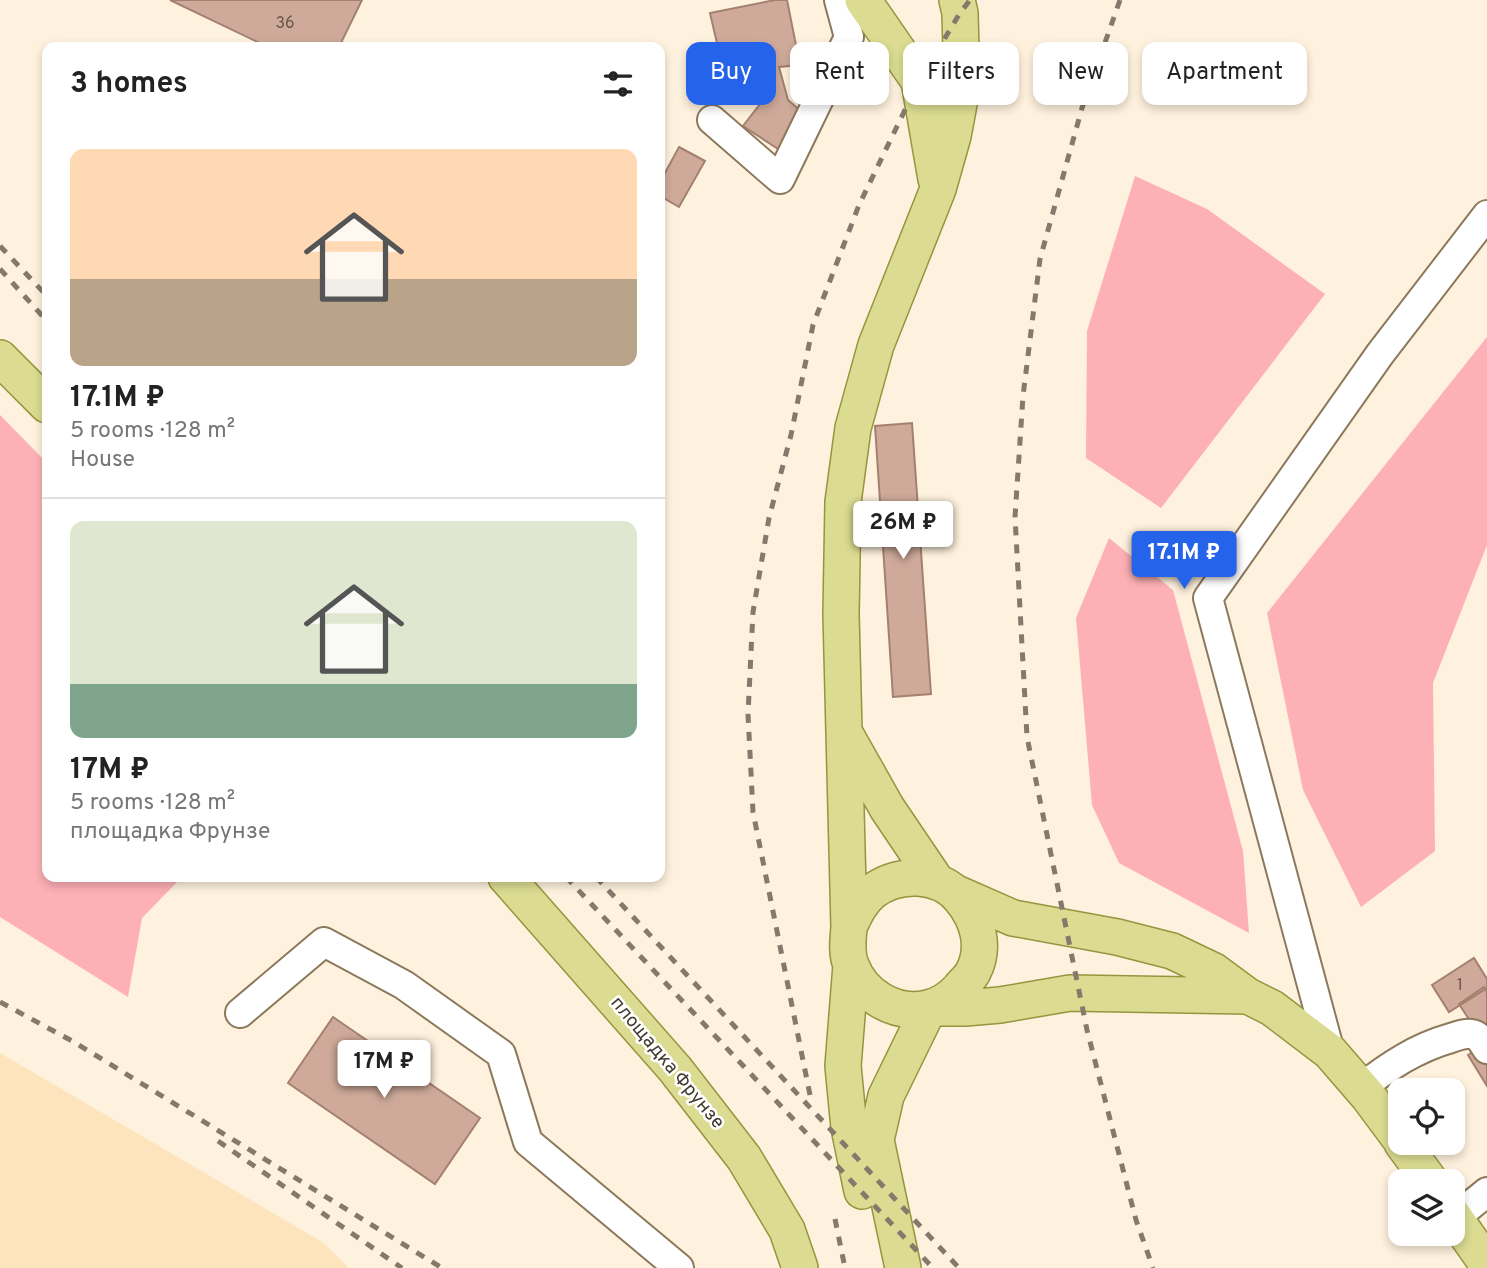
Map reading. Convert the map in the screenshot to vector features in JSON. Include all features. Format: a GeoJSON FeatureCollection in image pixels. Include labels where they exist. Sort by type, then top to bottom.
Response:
{"type":"FeatureCollection","features":[{"type":"Feature","properties":{"kind":"main road"},"geometry":{"type":"LineString","coordinates":[[863,0],[919,81],[938,189]]}},
{"type":"Feature","properties":{"kind":"main road"},"geometry":{"type":"LineString","coordinates":[[878,1268],[849,1128],[843,1066],[851,965],[848,951],[841,614],[843,502],[853,428],[876,345],[938,189],[953,136],[962,88],[960,13],[957,0]]}},
{"type":"Feature","properties":{"kind":"main road"},"geometry":{"type":"LineString","coordinates":[[0,358],[42,400]]}},
{"type":"Feature","properties":{"kind":"main road"},"geometry":{"type":"LineString","coordinates":[[845,733],[887,808],[947,888],[970,909],[978,930],[979,952],[972,974],[950,999],[929,1008],[886,1096],[876,1140],[903,1268]]}},
{"type":"Feature","properties":{"kind":"main road"},"geometry":{"type":"LineString","coordinates":[[849,928],[857,909],[872,892],[892,881],[915,877],[947,888],[1013,918],[1117,937],[1172,951],[1214,971],[1248,996],[1272,1008],[1330,1052],[1388,1123]]}},
{"type":"Feature","properties":{"kind":"main road","name":"площадка Фрунзе"},"geometry":{"type":"LineString","coordinates":[[510,882],[675,1069],[744,1158],[787,1230],[800,1268]]}},
{"type":"Feature","properties":{"kind":"main road"},"geometry":{"type":"LineString","coordinates":[[851,965],[862,985],[879,1000],[892,1007],[915,1010],[1000,1005],[1070,993],[1248,996]]}},
{"type":"Feature","properties":{"kind":"main road"},"geometry":{"type":"LineString","coordinates":[[1465,1232],[1487,1264]]}},
{"type":"Feature","properties":{"kind":"street"},"geometry":{"type":"LineString","coordinates":[[712,120],[780,179],[849,37],[839,0]]}},
{"type":"Feature","properties":{"kind":"street"},"geometry":{"type":"LineString","coordinates":[[1330,1052],[1208,597],[1380,354],[1487,215]]}},
{"type":"Feature","properties":{"kind":"street"},"geometry":{"type":"LineString","coordinates":[[240,1013],[324,942],[404,985],[501,1054],[527,1142],[679,1268]]}},
{"type":"Feature","properties":{"kind":"street"},"geometry":{"type":"LineString","coordinates":[[1361,1087],[1391,1065],[1420,1049],[1463,1034],[1474,1034],[1487,1049]]}},
{"type":"Feature","properties":{"kind":"street"},"geometry":{"type":"LineString","coordinates":[[1465,1208],[1487,1192]]}},
{"type":"Feature","properties":{"kind":"shaded area"},"geometry":{"type":"Polygon","coordinates":[[[1135,176],[1207,209],[1325,294],[1161,508],[1086,458],[1087,331],[1135,176]]]}},
{"type":"Feature","properties":{"kind":"shaded area"},"geometry":{"type":"Polygon","coordinates":[[[1487,337],[1487,545],[1433,683],[1435,851],[1361,907],[1303,790],[1267,613],[1487,337]]]}},
{"type":"Feature","properties":{"kind":"shaded area"},"geometry":{"type":"Polygon","coordinates":[[[0,415],[42,458],[42,882],[177,882],[142,918],[128,997],[0,917],[0,415]]]}},
{"type":"Feature","properties":{"kind":"shaded area"},"geometry":{"type":"Polygon","coordinates":[[[1109,538],[1173,590],[1243,851],[1249,933],[1119,863],[1092,805],[1076,618],[1109,538]]]}},
{"type":"Feature","properties":{"kind":"shaded area"},"geometry":{"type":"Polygon","coordinates":[[[0,1053],[324,1243],[349,1268],[0,1268],[0,1053]]]}},
{"type":"Feature","properties":{"kind":"building"},"geometry":{"type":"Polygon","coordinates":[[[170,0],[362,0],[341,42],[258,42],[170,0]]]}},
{"type":"Feature","properties":{"kind":"building"},"geometry":{"type":"Polygon","coordinates":[[[787,0],[795,42],[790,42],[790,66],[779,67],[790,105],[803,113],[778,149],[743,126],[759,105],[776,105],[776,42],[717,42],[710,13],[787,0]]]}},
{"type":"Feature","properties":{"kind":"building"},"geometry":{"type":"Polygon","coordinates":[[[679,147],[705,161],[679,207],[665,199],[665,173],[679,147]]]}},
{"type":"Feature","properties":{"kind":"building"},"geometry":{"type":"Polygon","coordinates":[[[912,423],[931,694],[893,697],[875,426],[912,423]]]}},
{"type":"Feature","properties":{"kind":"building"},"geometry":{"type":"Polygon","coordinates":[[[1474,958],[1487,979],[1487,988],[1449,1012],[1432,985],[1474,958]]]}},
{"type":"Feature","properties":{"kind":"building"},"geometry":{"type":"Polygon","coordinates":[[[1484,987],[1487,992],[1487,1086],[1468,1055],[1485,1044],[1459,1004],[1484,987]]]}},
{"type":"Feature","properties":{"kind":"building"},"geometry":{"type":"Polygon","coordinates":[[[333,1017],[480,1118],[435,1184],[288,1083],[333,1017]]]}},
{"type":"Feature","properties":{"kind":"railway"},"geometry":{"type":"LineString","coordinates":[[810,1095],[753,812],[748,714],[753,612],[769,518],[791,435],[813,325],[859,205],[919,81],[970,0]]}},
{"type":"Feature","properties":{"kind":"railway"},"geometry":{"type":"LineString","coordinates":[[1120,0],[1082,108],[1040,259],[1023,396],[1015,517],[1027,737],[1087,1030],[1136,1220],[1153,1268]]}},
{"type":"Feature","properties":{"kind":"railway"},"geometry":{"type":"LineString","coordinates":[[0,246],[42,291]]}},
{"type":"Feature","properties":{"kind":"railway"},"geometry":{"type":"LineString","coordinates":[[0,269],[42,315]]}},
{"type":"Feature","properties":{"kind":"railway"},"geometry":{"type":"LineString","coordinates":[[571,882],[933,1268]]}},
{"type":"Feature","properties":{"kind":"railway"},"geometry":{"type":"LineString","coordinates":[[601,882],[959,1268]]}},
{"type":"Feature","properties":{"kind":"railway"},"geometry":{"type":"LineString","coordinates":[[0,1002],[74,1042],[442,1268]]}},
{"type":"Feature","properties":{"kind":"railway"},"geometry":{"type":"LineString","coordinates":[[218,1141],[402,1268]]}},
{"type":"Feature","properties":{"kind":"railway"},"geometry":{"type":"LineString","coordinates":[[835,1219],[845,1268]]}}]}
